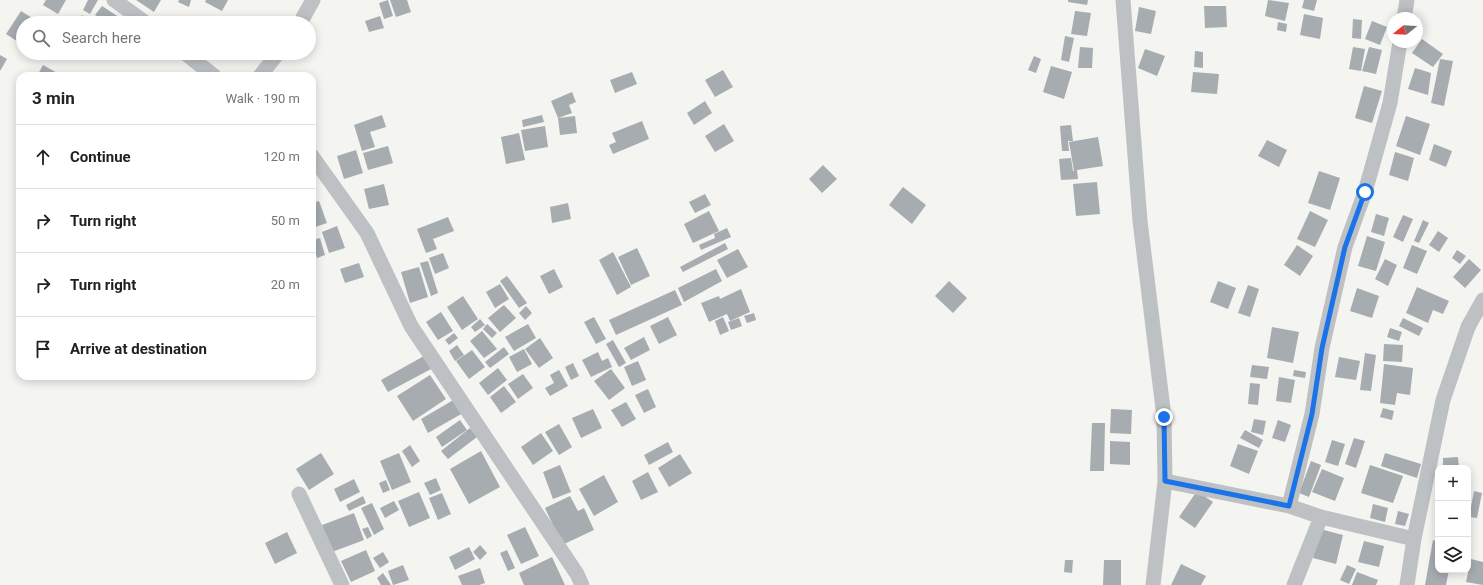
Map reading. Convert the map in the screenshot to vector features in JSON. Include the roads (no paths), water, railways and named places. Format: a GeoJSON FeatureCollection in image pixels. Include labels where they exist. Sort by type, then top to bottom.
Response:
{"type":"FeatureCollection","features":[{"type":"Feature","properties":{"kind":"street"},"geometry":{"type":"LineString","coordinates":[[114,0],[136,16]]}},
{"type":"Feature","properties":{"kind":"street"},"geometry":{"type":"LineString","coordinates":[[304,16],[313,0]]}},
{"type":"Feature","properties":{"kind":"street"},"geometry":{"type":"LineString","coordinates":[[1123,0],[1140,221],[1164,417],[1165,481],[1153,585]]}},
{"type":"Feature","properties":{"kind":"street"},"geometry":{"type":"LineString","coordinates":[[1405,12],[1407,0]]}},
{"type":"Feature","properties":{"kind":"street"},"geometry":{"type":"LineString","coordinates":[[1289,506],[1312,414],[1322,348],[1345,247],[1365,192],[1390,103],[1399,48]]}},
{"type":"Feature","properties":{"kind":"street"},"geometry":{"type":"LineString","coordinates":[[194,60],[209,72]]}},
{"type":"Feature","properties":{"kind":"street"},"geometry":{"type":"LineString","coordinates":[[263,72],[273,60]]}},
{"type":"Feature","properties":{"kind":"street"},"geometry":{"type":"LineString","coordinates":[[316,162],[367,233],[411,326],[572,567],[582,585]]}},
{"type":"Feature","properties":{"kind":"street"},"geometry":{"type":"LineString","coordinates":[[1407,585],[1414,538],[1443,400],[1468,327],[1483,300]]}},
{"type":"Feature","properties":{"kind":"street"},"geometry":{"type":"LineString","coordinates":[[1165,481],[1289,506],[1321,516],[1414,538]]}},
{"type":"Feature","properties":{"kind":"street"},"geometry":{"type":"LineString","coordinates":[[299,494],[342,585]]}},
{"type":"Feature","properties":{"kind":"street"},"geometry":{"type":"LineString","coordinates":[[1294,585],[1321,516]]}}]}
